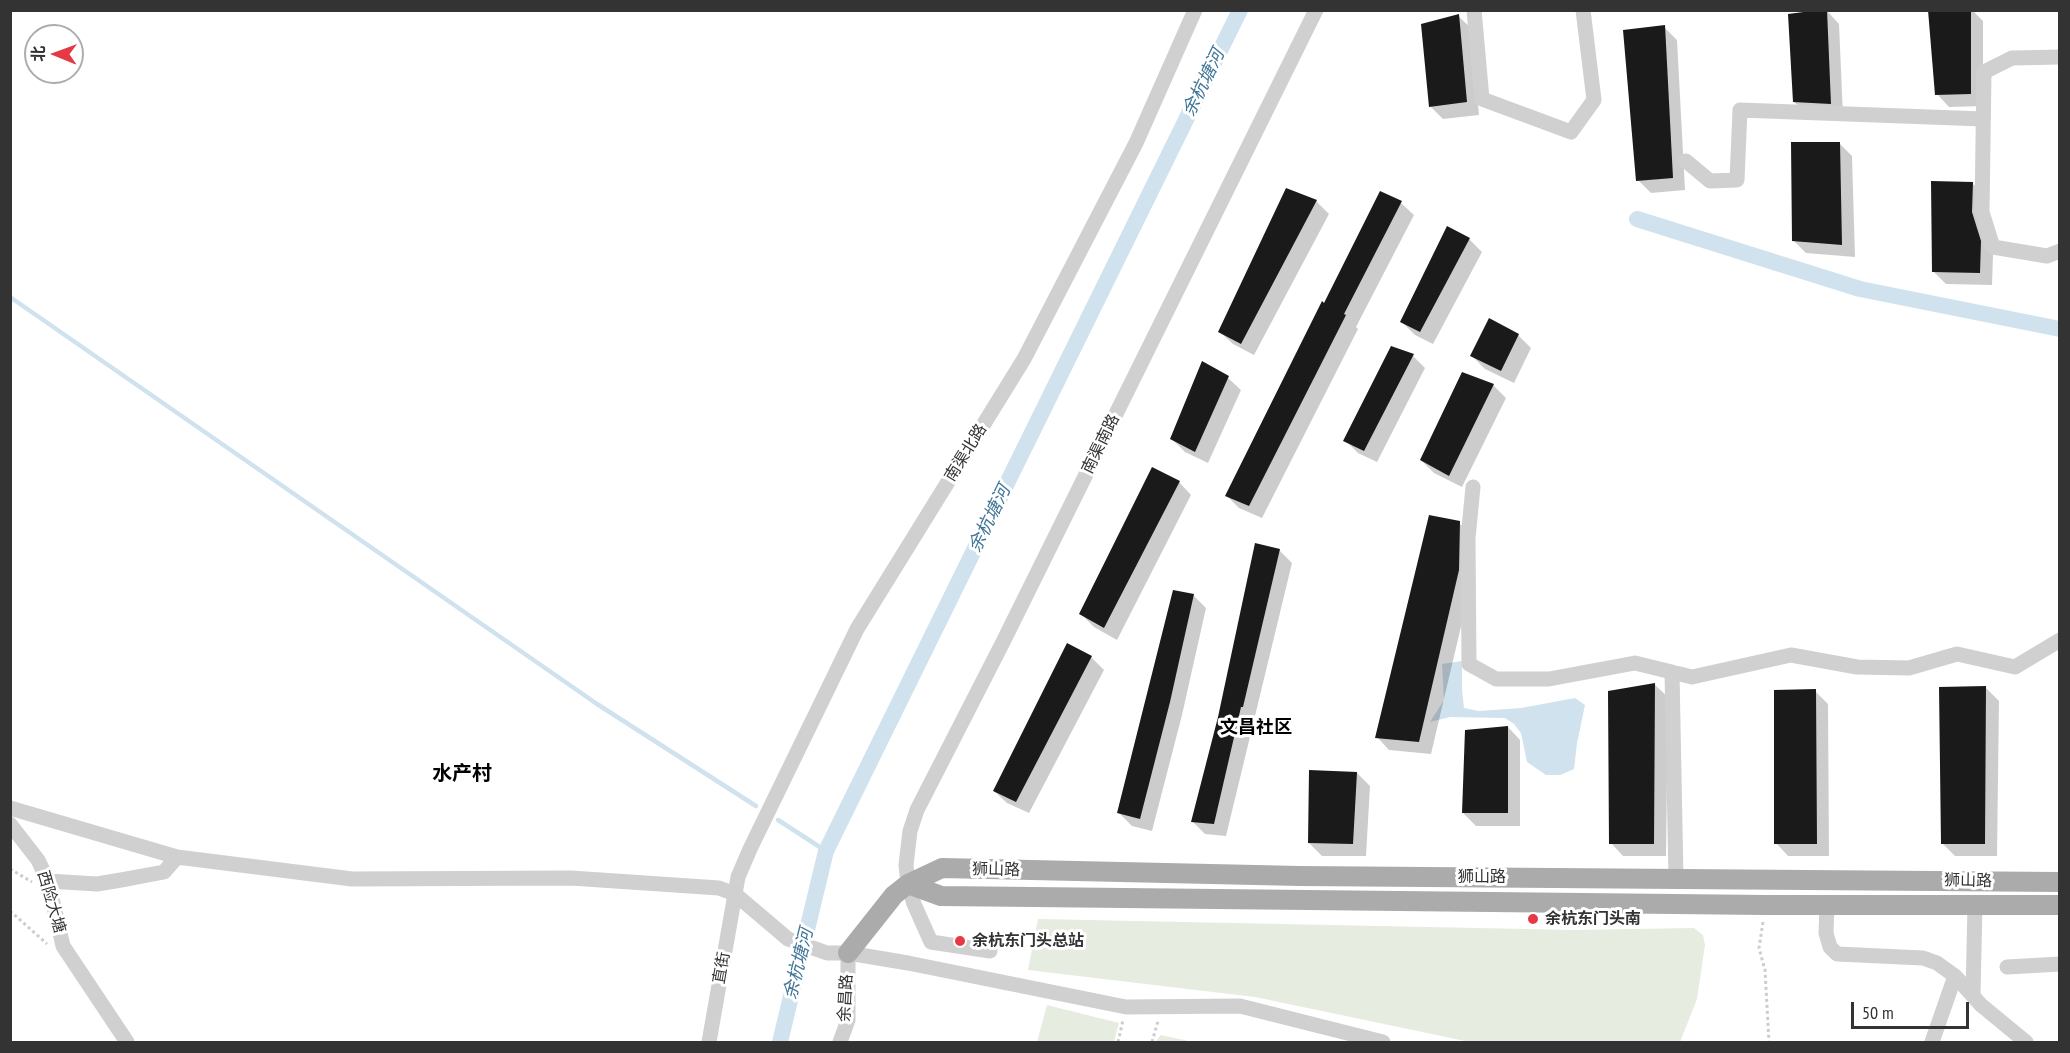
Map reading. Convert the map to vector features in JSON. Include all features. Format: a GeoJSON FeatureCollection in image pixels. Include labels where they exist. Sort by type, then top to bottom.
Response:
{"type":"FeatureCollection","features":[{"type":"Feature","properties":{"kind":"main road","name":"狮山路"},"geometry":{"type":"LineString","coordinates":[[848,953],[894,895],[908,884],[942,868],[1300,876],[2060,882]]}},
{"type":"Feature","properties":{"kind":"main road","name":"狮山路"},"geometry":{"type":"LineString","coordinates":[[908,884],[940,896],[1765,905],[2060,905]]}},
{"type":"Feature","properties":{"kind":"street","name":"南渠北路"},"geometry":{"type":"LineString","coordinates":[[735,894],[738,877],[750,849],[857,629],[1023,359],[1136,144],[1195,10]]}},
{"type":"Feature","properties":{"kind":"street","name":"南渠南路"},"geometry":{"type":"LineString","coordinates":[[990,951],[931,942],[908,884],[906,865],[910,831],[917,810],[1008,632],[1316,10]]}},
{"type":"Feature","properties":{"kind":"street"},"geometry":{"type":"LineString","coordinates":[[1474,10],[1482,99],[1571,132],[1594,100],[1583,10]]}},
{"type":"Feature","properties":{"kind":"street"},"geometry":{"type":"LineString","coordinates":[[2060,57],[2012,58],[1984,72],[1982,212],[1993,247],[2047,256],[2060,251]]}},
{"type":"Feature","properties":{"kind":"street"},"geometry":{"type":"LineString","coordinates":[[1686,161],[1710,181],[1737,180],[1740,110],[1983,119]]}},
{"type":"Feature","properties":{"kind":"street"},"geometry":{"type":"LineString","coordinates":[[1473,487],[1468,538],[1468,664],[1496,679],[1550,679],[1635,663],[1692,677],[1791,656],[1857,667],[1909,668],[1957,654],[2015,667],[2060,640]]}},
{"type":"Feature","properties":{"kind":"street"},"geometry":{"type":"LineString","coordinates":[[1672,672],[1676,879]]}},
{"type":"Feature","properties":{"kind":"street"},"geometry":{"type":"LineString","coordinates":[[10,808],[177,857],[351,879],[571,878],[719,888],[735,894],[788,939],[827,953],[848,953],[1126,1007],[1240,1005],[1383,1042]]}},
{"type":"Feature","properties":{"kind":"street","name":"西险大塘"},"geometry":{"type":"LineString","coordinates":[[10,824],[38,860],[48,881],[63,946],[127,1042]]}},
{"type":"Feature","properties":{"kind":"street"},"geometry":{"type":"LineString","coordinates":[[48,881],[97,884],[132,878],[164,872],[177,857]]}},
{"type":"Feature","properties":{"kind":"street","name":"直街"},"geometry":{"type":"LineString","coordinates":[[709,1042],[735,894]]}},
{"type":"Feature","properties":{"kind":"street"},"geometry":{"type":"LineString","coordinates":[[1827,905],[1826,933],[1830,947],[1837,954],[1923,958],[1937,963],[1955,976],[2026,1042]]}},
{"type":"Feature","properties":{"kind":"street"},"geometry":{"type":"LineString","coordinates":[[1973,995],[1975,905]]}},
{"type":"Feature","properties":{"kind":"street","name":"余昌路"},"geometry":{"type":"LineString","coordinates":[[840,1042],[848,1020],[848,953]]}},
{"type":"Feature","properties":{"kind":"street"},"geometry":{"type":"LineString","coordinates":[[2007,967],[2060,964]]}},
{"type":"Feature","properties":{"kind":"street"},"geometry":{"type":"LineString","coordinates":[[1932,1042],[1955,976]]}},
{"type":"Feature","properties":{"kind":"path"},"geometry":{"type":"LineString","coordinates":[[1765,905],[1759,948],[1765,969],[1769,1042]]}},
{"type":"Feature","properties":{"kind":"path"},"geometry":{"type":"LineString","coordinates":[[1118,1042],[1126,1007]]}},
{"type":"Feature","properties":{"kind":"path"},"geometry":{"type":"LineString","coordinates":[[1152,1042],[1162,1007]]}},
{"type":"Feature","properties":{"kind":"shaded area"},"geometry":{"type":"Polygon","coordinates":[[[1038,919],[1574,930],[1694,928],[1703,935],[1705,945],[1697,999],[1680,1042],[1470,1042],[1255,997],[1028,970],[1038,919]]]}},
{"type":"Feature","properties":{"kind":"shaded area"},"geometry":{"type":"Polygon","coordinates":[[[1047,1005],[1119,1023],[1114,1042],[1037,1042],[1047,1005]]]}},
{"type":"Feature","properties":{"kind":"shaded area"},"geometry":{"type":"Polygon","coordinates":[[[1161,1035],[1193,1042],[1155,1042],[1161,1035]]]}},
{"type":"Feature","properties":{"kind":"water"},"geometry":{"type":"Polygon","coordinates":[[[1462,661],[1464,708],[1479,711],[1521,708],[1575,698],[1585,705],[1574,769],[1560,775],[1546,775],[1527,762],[1521,733],[1505,718],[1450,717],[1430,722],[1444,700],[1442,664],[1462,661]]]}},
{"type":"Feature","properties":{"kind":"building"},"geometry":{"type":"Polygon","coordinates":[[[1827,10],[1831,104],[1793,102],[1788,14],[1827,10]]]}},
{"type":"Feature","properties":{"kind":"building"},"geometry":{"type":"Polygon","coordinates":[[[1928,10],[1971,10],[1971,94],[1935,95],[1928,10]]]}},
{"type":"Feature","properties":{"kind":"building"},"geometry":{"type":"Polygon","coordinates":[[[1459,14],[1467,102],[1429,107],[1421,24],[1459,14]]]}},
{"type":"Feature","properties":{"kind":"building"},"geometry":{"type":"Polygon","coordinates":[[[1665,25],[1673,178],[1636,181],[1623,30],[1665,25]]]}},
{"type":"Feature","properties":{"kind":"building"},"geometry":{"type":"Polygon","coordinates":[[[1791,142],[1840,142],[1842,245],[1792,241],[1791,142]]]}},
{"type":"Feature","properties":{"kind":"building"},"geometry":{"type":"Polygon","coordinates":[[[1931,181],[1973,182],[1972,212],[1981,241],[1980,273],[1932,272],[1931,181]]]}},
{"type":"Feature","properties":{"kind":"building"},"geometry":{"type":"Polygon","coordinates":[[[1286,188],[1317,200],[1241,344],[1218,332],[1286,188]]]}},
{"type":"Feature","properties":{"kind":"building"},"geometry":{"type":"Polygon","coordinates":[[[1380,191],[1402,201],[1249,506],[1225,496],[1322,301],[1324,303],[1380,191]]]}},
{"type":"Feature","properties":{"kind":"building"},"geometry":{"type":"Polygon","coordinates":[[[1447,226],[1470,238],[1420,332],[1400,322],[1447,226]]]}},
{"type":"Feature","properties":{"kind":"building"},"geometry":{"type":"Polygon","coordinates":[[[1489,318],[1519,334],[1501,371],[1470,356],[1489,318]]]}},
{"type":"Feature","properties":{"kind":"building"},"geometry":{"type":"Polygon","coordinates":[[[1391,346],[1414,354],[1364,451],[1343,441],[1391,346]]]}},
{"type":"Feature","properties":{"kind":"building"},"geometry":{"type":"Polygon","coordinates":[[[1202,361],[1229,376],[1195,452],[1170,439],[1202,361]]]}},
{"type":"Feature","properties":{"kind":"building"},"geometry":{"type":"Polygon","coordinates":[[[1462,372],[1494,384],[1449,476],[1420,460],[1462,372]]]}},
{"type":"Feature","properties":{"kind":"building"},"geometry":{"type":"Polygon","coordinates":[[[1152,467],[1180,481],[1104,628],[1079,614],[1152,467]]]}},
{"type":"Feature","properties":{"kind":"building"},"geometry":{"type":"Polygon","coordinates":[[[1429,515],[1460,521],[1459,570],[1419,742],[1375,738],[1429,515]]]}},
{"type":"Feature","properties":{"kind":"building"},"geometry":{"type":"Polygon","coordinates":[[[1255,543],[1280,549],[1214,824],[1191,822],[1218,717],[1255,543]]]}},
{"type":"Feature","properties":{"kind":"building"},"geometry":{"type":"Polygon","coordinates":[[[1173,590],[1194,594],[1170,702],[1140,819],[1117,813],[1173,590]]]}},
{"type":"Feature","properties":{"kind":"building"},"geometry":{"type":"Polygon","coordinates":[[[1067,643],[1092,656],[1016,802],[993,791],[1067,643]]]}},
{"type":"Feature","properties":{"kind":"building"},"geometry":{"type":"Polygon","coordinates":[[[1655,683],[1654,844],[1609,844],[1608,691],[1655,683]]]}},
{"type":"Feature","properties":{"kind":"building"},"geometry":{"type":"Polygon","coordinates":[[[1986,686],[1985,844],[1941,844],[1939,687],[1986,686]]]}},
{"type":"Feature","properties":{"kind":"building"},"geometry":{"type":"Polygon","coordinates":[[[1816,689],[1817,844],[1774,844],[1774,690],[1816,689]]]}},
{"type":"Feature","properties":{"kind":"building"},"geometry":{"type":"Polygon","coordinates":[[[1508,726],[1508,813],[1462,813],[1465,730],[1508,726]]]}},
{"type":"Feature","properties":{"kind":"building"},"geometry":{"type":"Polygon","coordinates":[[[1309,770],[1357,772],[1353,844],[1308,843],[1309,770]]]}},
{"type":"Feature","properties":{"kind":"waterway","name":"余杭塘河"},"geometry":{"type":"LineString","coordinates":[[780,1042],[826,851],[1240,10]]}},
{"type":"Feature","properties":{"kind":"waterway"},"geometry":{"type":"LineString","coordinates":[[1637,219],[1860,289],[2060,329]]}},
{"type":"Feature","properties":{"kind":"waterway"},"geometry":{"type":"LineString","coordinates":[[10,297],[597,704],[756,806]]}},
{"type":"Feature","properties":{"kind":"waterway"},"geometry":{"type":"LineString","coordinates":[[778,820],[826,851]]}},
{"type":"Feature","properties":{"kind":"place","name":"余杭东门头南"},"geometry":{"type":"Point","coordinates":[1533,919]}},
{"type":"Feature","properties":{"kind":"place","name":"余杭东门头总站"},"geometry":{"type":"Point","coordinates":[960,941]}},
{"type":"Feature","properties":{"kind":"district","name":"文昌社区"},"geometry":{"type":"Point","coordinates":[1256,728]}},
{"type":"Feature","properties":{"kind":"district","name":"水产村"},"geometry":{"type":"Point","coordinates":[462,774]}}]}
